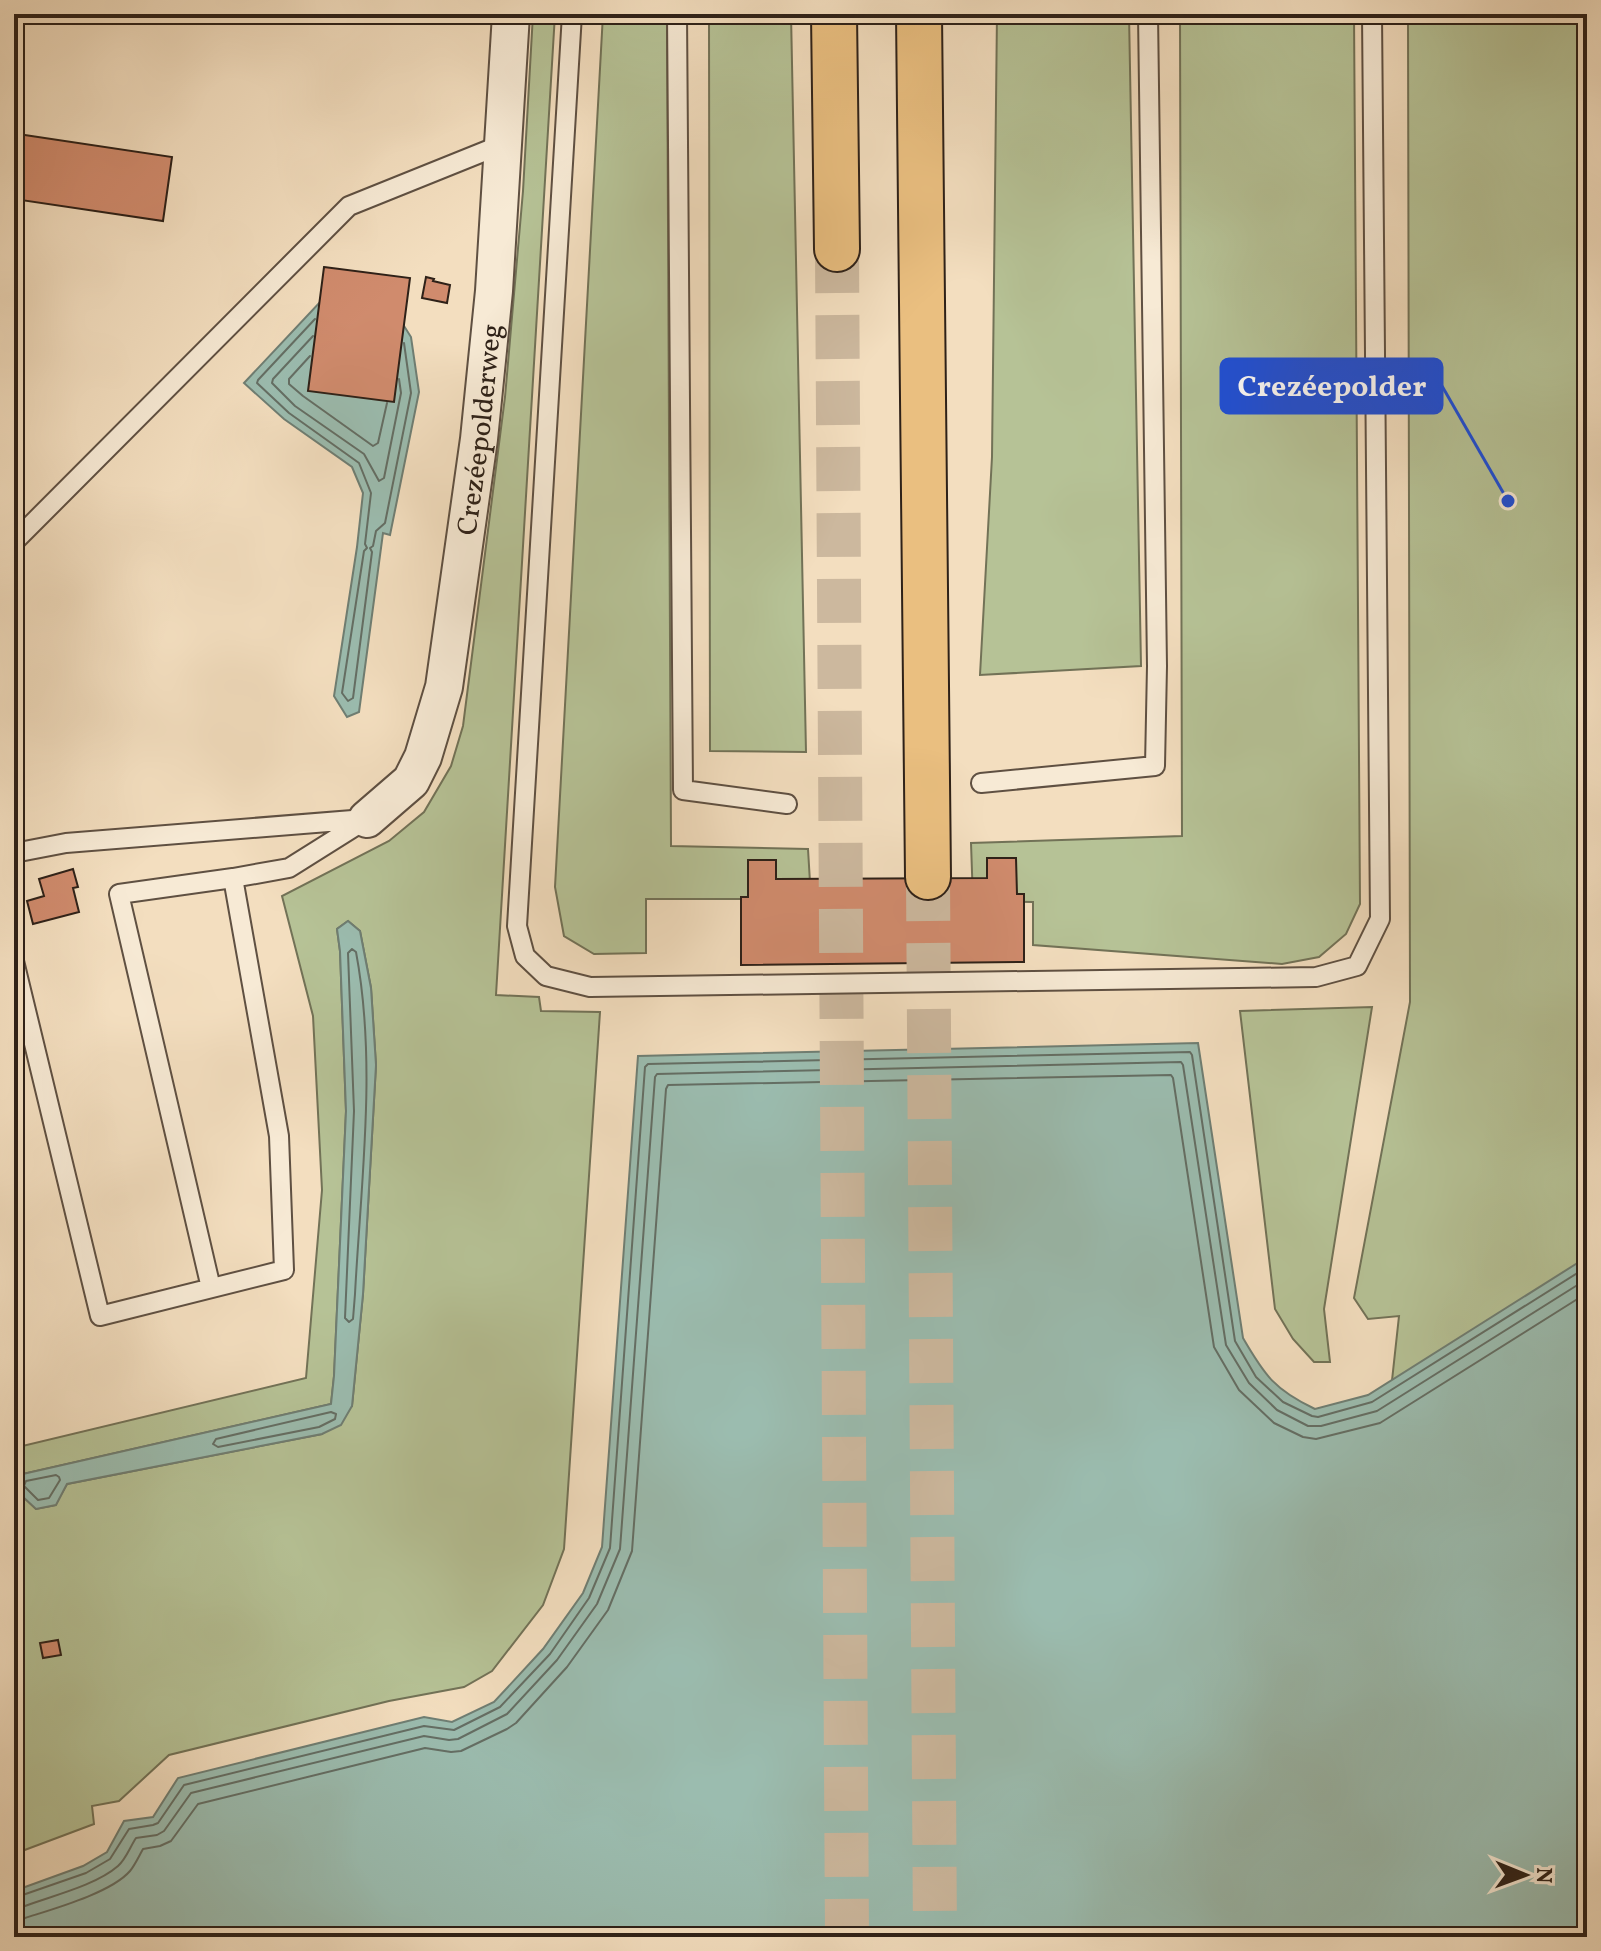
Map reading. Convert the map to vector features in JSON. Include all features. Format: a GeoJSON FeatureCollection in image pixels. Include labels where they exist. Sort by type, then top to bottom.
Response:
{"type":"FeatureCollection","features":[{"type":"Feature","properties":{"kind":"highway"},"geometry":{"type":"LineString","coordinates":[[834,14],[837,249]]}},
{"type":"Feature","properties":{"kind":"highway"},"geometry":{"type":"LineString","coordinates":[[919,14],[928,877]]}},
{"type":"Feature","properties":{"kind":"street","name":"Crezéepolderweg"},"geometry":{"type":"LineString","coordinates":[[367,819],[411,781],[423,757],[444,687],[479,439],[494,291],[511,14]]}},
{"type":"Feature","properties":{"kind":"lane"},"geometry":{"type":"LineString","coordinates":[[572,14],[517,926],[525,956],[546,976],[590,987],[1316,977],[1357,966],[1380,919],[1372,14]]}},
{"type":"Feature","properties":{"kind":"lane"},"geometry":{"type":"LineString","coordinates":[[677,14],[683,790],[787,804]]}},
{"type":"Feature","properties":{"kind":"lane"},"geometry":{"type":"LineString","coordinates":[[981,783],[1155,766],[1157,666],[1148,14]]}},
{"type":"Feature","properties":{"kind":"lane"},"geometry":{"type":"LineString","coordinates":[[14,542],[349,206],[503,144]]}},
{"type":"Feature","properties":{"kind":"lane"},"geometry":{"type":"LineString","coordinates":[[14,853],[66,843],[367,819]]}},
{"type":"Feature","properties":{"kind":"lane"},"geometry":{"type":"LineString","coordinates":[[211,1288],[119,894],[289,868],[367,819]]}},
{"type":"Feature","properties":{"kind":"lane"},"geometry":{"type":"LineString","coordinates":[[14,961],[100,1316],[284,1270],[279,1136],[233,878]]}},
{"type":"Feature","properties":{"kind":"green space"},"geometry":{"type":"Polygon","coordinates":[[[533,14],[555,14],[496,995],[539,997],[541,1011],[600,1012],[564,1549],[543,1605],[492,1671],[464,1687],[389,1701],[169,1755],[119,1801],[92,1806],[94,1824],[14,1854],[14,1495],[20,1494],[36,1509],[55,1505],[67,1484],[322,1434],[352,1406],[363,1294],[376,1065],[371,988],[360,931],[348,921],[337,929],[346,1111],[331,1404],[14,1476],[14,1448],[306,1378],[322,1190],[313,1016],[282,896],[389,841],[424,812],[451,766],[463,726],[505,397],[523,191],[533,14]]]}},
{"type":"Feature","properties":{"kind":"green space"},"geometry":{"type":"Polygon","coordinates":[[[603,14],[667,14],[671,846],[808,849],[811,899],[646,899],[646,953],[594,954],[564,936],[555,887],[603,14]]]}},
{"type":"Feature","properties":{"kind":"green space"},"geometry":{"type":"Polygon","coordinates":[[[709,14],[791,14],[806,752],[710,751],[709,14]]]}},
{"type":"Feature","properties":{"kind":"green space"},"geometry":{"type":"Polygon","coordinates":[[[997,14],[1129,14],[1141,666],[980,675],[992,457],[997,14]]]}},
{"type":"Feature","properties":{"kind":"green space"},"geometry":{"type":"Polygon","coordinates":[[[1180,14],[1354,14],[1360,904],[1346,934],[1319,957],[1282,964],[1033,945],[1033,902],[973,901],[971,843],[1182,836],[1180,14]]]}},
{"type":"Feature","properties":{"kind":"green space"},"geometry":{"type":"Polygon","coordinates":[[[1408,14],[1587,14],[1587,1285],[1390,1399],[1399,1316],[1368,1319],[1354,1298],[1410,1002],[1408,14]]]}},
{"type":"Feature","properties":{"kind":"green space"},"geometry":{"type":"Polygon","coordinates":[[[1372,1007],[1324,1309],[1330,1362],[1314,1362],[1293,1339],[1275,1309],[1240,1011],[1372,1007]]]}},
{"type":"Feature","properties":{"kind":"water"},"geometry":{"type":"Polygon","coordinates":[[[387,299],[411,337],[419,392],[390,535],[383,533],[359,712],[347,717],[334,696],[363,493],[352,467],[284,419],[244,383],[322,300],[387,299]]]}},
{"type":"Feature","properties":{"kind":"water"},"geometry":{"type":"Polygon","coordinates":[[[348,921],[360,931],[371,988],[376,1065],[363,1294],[352,1406],[341,1425],[322,1434],[67,1484],[56,1505],[36,1509],[20,1494],[14,1495],[14,1476],[331,1404],[346,1111],[337,929],[348,921]]]}},
{"type":"Feature","properties":{"kind":"water"},"geometry":{"type":"Polygon","coordinates":[[[1198,1043],[1243,1338],[1272,1381],[1301,1402],[1315,1409],[1368,1395],[1587,1257],[1587,1937],[14,1937],[14,1891],[83,1866],[107,1852],[124,1821],[153,1817],[178,1778],[424,1717],[452,1722],[494,1702],[543,1649],[583,1593],[602,1547],[638,1056],[1198,1043]]]}},
{"type":"Feature","properties":{"kind":"building"},"geometry":{"type":"Polygon","coordinates":[[[18,134],[172,157],[163,221],[14,199],[18,134]]]}},
{"type":"Feature","properties":{"kind":"building"},"geometry":{"type":"Polygon","coordinates":[[[324,267],[410,278],[394,402],[308,391],[324,267]]]}},
{"type":"Feature","properties":{"kind":"building"},"geometry":{"type":"Polygon","coordinates":[[[426,277],[450,285],[447,303],[422,298],[426,277]]]}},
{"type":"Feature","properties":{"kind":"building"},"geometry":{"type":"Polygon","coordinates":[[[987,858],[1016,858],[1017,894],[1024,894],[1024,962],[741,965],[741,897],[748,897],[748,860],[776,860],[776,879],[987,878],[987,858]]]}},
{"type":"Feature","properties":{"kind":"building"},"geometry":{"type":"Polygon","coordinates":[[[73,869],[78,887],[73,888],[79,912],[33,924],[27,901],[44,896],[39,879],[73,869]]]}},
{"type":"Feature","properties":{"kind":"building"},"geometry":{"type":"Polygon","coordinates":[[[58,1640],[61,1655],[43,1658],[40,1643],[58,1640]]]}},
{"type":"Feature","properties":{"kind":"tunnel"},"geometry":{"type":"LineString","coordinates":[[837,249],[847,1937]]}},
{"type":"Feature","properties":{"kind":"tunnel"},"geometry":{"type":"LineString","coordinates":[[928,877],[935,1937]]}},
{"type":"Feature","properties":{"kind":"place","name":"Crezéepolder"},"geometry":{"type":"Point","coordinates":[1508,501]}}]}
